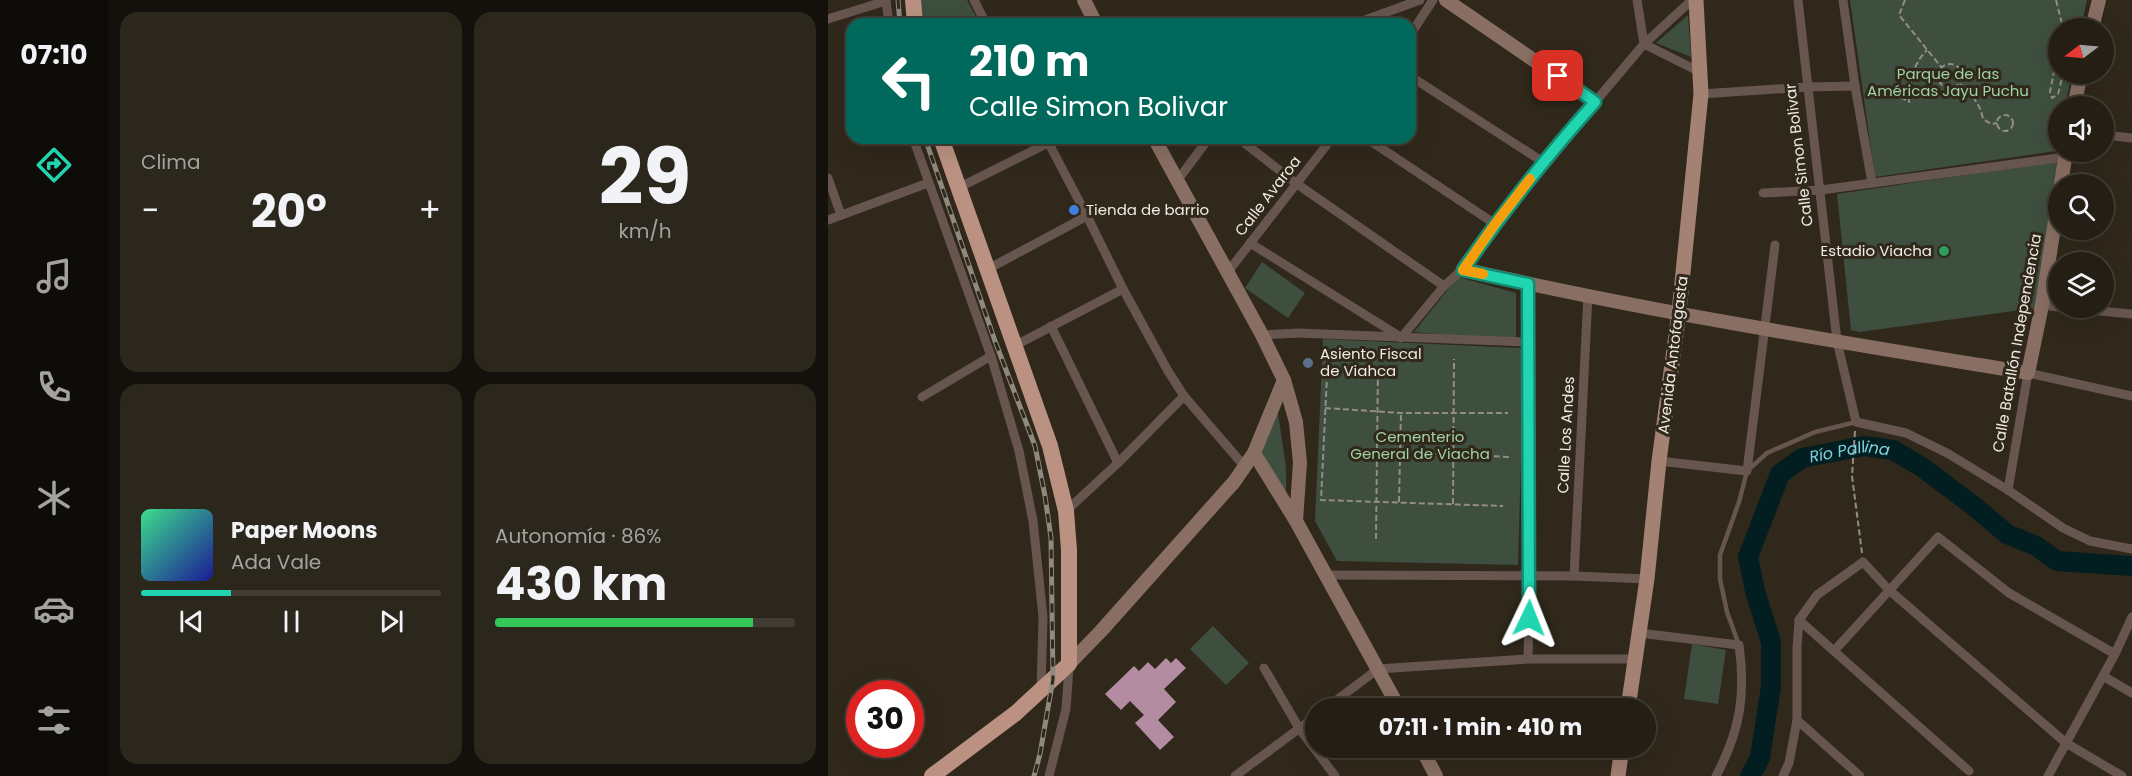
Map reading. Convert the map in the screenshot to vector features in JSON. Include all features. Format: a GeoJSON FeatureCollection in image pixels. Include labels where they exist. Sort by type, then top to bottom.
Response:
{"type":"FeatureCollection","features":[{"type":"Feature","properties":{"kind":"highway"},"geometry":{"type":"LineString","coordinates":[[913,0],[914,18]]}},
{"type":"Feature","properties":{"kind":"highway"},"geometry":{"type":"LineString","coordinates":[[932,776],[1016,713],[1069,664],[1069,550],[1066,512],[1050,446],[943,144]]}},
{"type":"Feature","properties":{"kind":"main road"},"geometry":{"type":"LineString","coordinates":[[1084,0],[1093,18]]}},
{"type":"Feature","properties":{"kind":"main road"},"geometry":{"type":"LineString","coordinates":[[1446,0],[1595,102],[1543,162],[1463,270],[1588,296],[2028,373]]}},
{"type":"Feature","properties":{"kind":"main road","name":"Avenida Antofagasta"},"geometry":{"type":"LineString","coordinates":[[1629,698],[1647,579],[1659,461],[1679,312],[1701,94],[1694,0]]}},
{"type":"Feature","properties":{"kind":"main road"},"geometry":{"type":"LineString","coordinates":[[2094,18],[2099,0]]}},
{"type":"Feature","properties":{"kind":"main road"},"geometry":{"type":"LineString","coordinates":[[1157,144],[1262,335],[1284,380],[1296,422],[1300,463],[1296,521]]}},
{"type":"Feature","properties":{"kind":"main road","name":"Calle Batallón Independencia"},"geometry":{"type":"LineString","coordinates":[[2028,373],[2052,240]]}},
{"type":"Feature","properties":{"kind":"main road"},"geometry":{"type":"LineString","coordinates":[[1069,664],[1245,467],[1254,453],[1284,380]]}},
{"type":"Feature","properties":{"kind":"main road"},"geometry":{"type":"LineString","coordinates":[[1254,453],[1296,521],[1394,698]]}},
{"type":"Feature","properties":{"kind":"main road"},"geometry":{"type":"LineString","coordinates":[[1426,758],[1436,776]]}},
{"type":"Feature","properties":{"kind":"main road"},"geometry":{"type":"LineString","coordinates":[[1618,776],[1620,758]]}},
{"type":"Feature","properties":{"kind":"street"},"geometry":{"type":"LineString","coordinates":[[828,19],[865,3],[886,0],[888,18]]}},
{"type":"Feature","properties":{"kind":"street"},"geometry":{"type":"LineString","coordinates":[[974,0],[983,18]]}},
{"type":"Feature","properties":{"kind":"street"},"geometry":{"type":"LineString","coordinates":[[1370,18],[1420,0]]}},
{"type":"Feature","properties":{"kind":"street"},"geometry":{"type":"LineString","coordinates":[[1416,26],[1433,0]]}},
{"type":"Feature","properties":{"kind":"street"},"geometry":{"type":"LineString","coordinates":[[1637,0],[1644,44]]}},
{"type":"Feature","properties":{"kind":"street"},"geometry":{"type":"LineString","coordinates":[[1595,102],[1644,44],[1694,0]]}},
{"type":"Feature","properties":{"kind":"street","name":"Calle Simon Bolivar"},"geometry":{"type":"LineString","coordinates":[[1798,0],[1837,341],[1856,422]]}},
{"type":"Feature","properties":{"kind":"street"},"geometry":{"type":"LineString","coordinates":[[1842,0],[1855,91],[1872,183]]}},
{"type":"Feature","properties":{"kind":"street"},"geometry":{"type":"LineString","coordinates":[[1644,44],[1700,72]]}},
{"type":"Feature","properties":{"kind":"street"},"geometry":{"type":"LineString","coordinates":[[1416,80],[1543,162]]}},
{"type":"Feature","properties":{"kind":"street"},"geometry":{"type":"LineString","coordinates":[[1701,94],[1807,87],[1855,91]]}},
{"type":"Feature","properties":{"kind":"street"},"geometry":{"type":"LineString","coordinates":[[2114,136],[2132,138]]}},
{"type":"Feature","properties":{"kind":"street"},"geometry":{"type":"LineString","coordinates":[[915,144],[991,356],[1019,451],[1033,521],[1043,617],[1041,690]]}},
{"type":"Feature","properties":{"kind":"street"},"geometry":{"type":"LineString","coordinates":[[958,188],[1041,144]]}},
{"type":"Feature","properties":{"kind":"street"},"geometry":{"type":"LineString","coordinates":[[1049,144],[1123,289],[1184,396],[1245,467]]}},
{"type":"Feature","properties":{"kind":"street"},"geometry":{"type":"LineString","coordinates":[[1177,181],[1205,144]]}},
{"type":"Feature","properties":{"kind":"street"},"geometry":{"type":"LineString","coordinates":[[1246,144],[1297,184],[1444,286]]}},
{"type":"Feature","properties":{"kind":"street","name":"Calle Avaroa"},"geometry":{"type":"LineString","coordinates":[[1227,273],[1327,144]]}},
{"type":"Feature","properties":{"kind":"street"},"geometry":{"type":"LineString","coordinates":[[1375,144],[1495,224]]}},
{"type":"Feature","properties":{"kind":"street"},"geometry":{"type":"LineString","coordinates":[[1763,192],[1821,190],[2048,157]]}},
{"type":"Feature","properties":{"kind":"street"},"geometry":{"type":"LineString","coordinates":[[828,178],[841,215]]}},
{"type":"Feature","properties":{"kind":"street"},"geometry":{"type":"LineString","coordinates":[[828,220],[928,183]]}},
{"type":"Feature","properties":{"kind":"street"},"geometry":{"type":"LineString","coordinates":[[988,269],[1087,216]]}},
{"type":"Feature","properties":{"kind":"street"},"geometry":{"type":"LineString","coordinates":[[1250,243],[1401,338]]}},
{"type":"Feature","properties":{"kind":"street"},"geometry":{"type":"LineString","coordinates":[[1659,461],[1747,471],[1775,245]]}},
{"type":"Feature","properties":{"kind":"street"},"geometry":{"type":"LineString","coordinates":[[1401,338],[1444,286],[1463,270]]}},
{"type":"Feature","properties":{"kind":"street"},"geometry":{"type":"LineString","coordinates":[[1528,284],[1530,576],[1528,659]]}},
{"type":"Feature","properties":{"kind":"street"},"geometry":{"type":"LineString","coordinates":[[1016,345],[1123,289]]}},
{"type":"Feature","properties":{"kind":"street","name":"Calle Los Andes"},"geometry":{"type":"LineString","coordinates":[[1574,576],[1588,296]]}},
{"type":"Feature","properties":{"kind":"street"},"geometry":{"type":"LineString","coordinates":[[2042,305],[2048,305]]}},
{"type":"Feature","properties":{"kind":"street"},"geometry":{"type":"LineString","coordinates":[[2114,312],[2132,314]]}},
{"type":"Feature","properties":{"kind":"street"},"geometry":{"type":"LineString","coordinates":[[1051,326],[1118,464]]}},
{"type":"Feature","properties":{"kind":"street"},"geometry":{"type":"LineString","coordinates":[[1262,335],[1298,333],[1529,342]]}},
{"type":"Feature","properties":{"kind":"street"},"geometry":{"type":"LineString","coordinates":[[922,397],[991,356]]}},
{"type":"Feature","properties":{"kind":"street"},"geometry":{"type":"LineString","coordinates":[[2028,373],[2132,396]]}},
{"type":"Feature","properties":{"kind":"street","name":"Calle Batallón Independencia"},"geometry":{"type":"LineString","coordinates":[[2008,490],[2028,373]]}},
{"type":"Feature","properties":{"kind":"street"},"geometry":{"type":"LineString","coordinates":[[1066,512],[1118,464],[1184,396]]}},
{"type":"Feature","properties":{"kind":"street"},"geometry":{"type":"LineString","coordinates":[[1856,422],[1906,433],[1947,453],[2008,490],[2063,528],[2090,540],[2132,549]]}},
{"type":"Feature","properties":{"kind":"street"},"geometry":{"type":"LineString","coordinates":[[1834,651],[1938,537],[2009,593],[2115,654]]}},
{"type":"Feature","properties":{"kind":"street"},"geometry":{"type":"LineString","coordinates":[[1783,776],[1790,763],[1797,720],[1799,620],[1816,595],[1863,562],[1889,590],[2066,743],[2122,776]]}},
{"type":"Feature","properties":{"kind":"street"},"geometry":{"type":"LineString","coordinates":[[1325,575],[1574,576],[1647,579]]}},
{"type":"Feature","properties":{"kind":"street"},"geometry":{"type":"LineString","coordinates":[[2048,776],[2115,654],[2132,617]]}},
{"type":"Feature","properties":{"kind":"street"},"geometry":{"type":"LineString","coordinates":[[1799,620],[1970,771]]}},
{"type":"Feature","properties":{"kind":"street"},"geometry":{"type":"LineString","coordinates":[[1639,633],[1739,645],[1743,672],[1740,715],[1726,756],[1716,776]]}},
{"type":"Feature","properties":{"kind":"street"},"geometry":{"type":"LineString","coordinates":[[1339,698],[1378,669],[1528,659],[1635,659]]}},
{"type":"Feature","properties":{"kind":"street"},"geometry":{"type":"LineString","coordinates":[[1049,776],[1066,709],[1069,664]]}},
{"type":"Feature","properties":{"kind":"street"},"geometry":{"type":"LineString","coordinates":[[1264,668],[1299,728],[1335,776]]}},
{"type":"Feature","properties":{"kind":"street"},"geometry":{"type":"LineString","coordinates":[[2103,676],[2132,693]]}},
{"type":"Feature","properties":{"kind":"street"},"geometry":{"type":"LineString","coordinates":[[1797,720],[1860,776]]}},
{"type":"Feature","properties":{"kind":"street"},"geometry":{"type":"LineString","coordinates":[[1235,776],[1305,724]]}},
{"type":"Feature","properties":{"kind":"lane"},"geometry":{"type":"LineString","coordinates":[[1739,645],[1727,612],[1720,579],[1720,555],[1739,502],[1747,471],[1767,453],[1815,432],[1856,422]]}},
{"type":"Feature","properties":{"kind":"path"},"geometry":{"type":"LineString","coordinates":[[1905,0],[1899,15],[1941,68]]}},
{"type":"Feature","properties":{"kind":"path"},"geometry":{"type":"LineString","coordinates":[[2056,0],[2061,18]]}},
{"type":"Feature","properties":{"kind":"path"},"geometry":{"type":"LineString","coordinates":[[1855,91],[1888,90],[1909,102],[1911,73],[1917,59],[1927,50]]}},
{"type":"Feature","properties":{"kind":"path"},"geometry":{"type":"LineString","coordinates":[[1953,64],[1960,68],[1962,76],[1960,84],[1953,88],[1942,85],[1938,75],[1941,68],[1953,64]]}},
{"type":"Feature","properties":{"kind":"path"},"geometry":{"type":"LineString","coordinates":[[1960,84],[1980,106],[1983,120],[1991,124],[1997,123]]}},
{"type":"Feature","properties":{"kind":"path"},"geometry":{"type":"LineString","coordinates":[[2052,84],[2050,92],[2052,98],[2058,94],[2060,84]]}},
{"type":"Feature","properties":{"kind":"path"},"geometry":{"type":"LineString","coordinates":[[2003,115],[2008,115],[2013,122],[2012,127],[2006,131],[2001,130],[1997,123],[1998,118],[2003,115]]}},
{"type":"Feature","properties":{"kind":"path"},"geometry":{"type":"LineString","coordinates":[[1328,355],[1321,500],[1503,506]]}},
{"type":"Feature","properties":{"kind":"path"},"geometry":{"type":"LineString","coordinates":[[1453,504],[1454,359]]}},
{"type":"Feature","properties":{"kind":"path"},"geometry":{"type":"LineString","coordinates":[[1376,539],[1378,366]]}},
{"type":"Feature","properties":{"kind":"path"},"geometry":{"type":"LineString","coordinates":[[1325,408],[1401,412],[1508,413]]}},
{"type":"Feature","properties":{"kind":"path"},"geometry":{"type":"LineString","coordinates":[[1399,502],[1401,412]]}},
{"type":"Feature","properties":{"kind":"path"},"geometry":{"type":"LineString","coordinates":[[1855,434],[1852,476],[1863,562]]}},
{"type":"Feature","properties":{"kind":"path"},"geometry":{"type":"LineString","coordinates":[[1377,451],[1509,457]]}},
{"type":"Feature","properties":{"kind":"green space"},"geometry":{"type":"Polygon","coordinates":[[[918,0],[967,0],[977,18],[920,18],[918,0]]]}},
{"type":"Feature","properties":{"kind":"green space","name":"Parque de las Américas Jayu Puchu"},"geometry":{"type":"Polygon","coordinates":[[[1850,0],[2087,0],[2083,18],[2048,18],[2048,84],[2070,84],[2067,96],[2048,96],[2048,152],[1875,177],[1850,0]]]}},
{"type":"Feature","properties":{"kind":"green space"},"geometry":{"type":"Polygon","coordinates":[[[1688,15],[1691,57],[1656,43],[1688,15]]]}},
{"type":"Feature","properties":{"kind":"green space","name":"Estadio Viacha"},"geometry":{"type":"Polygon","coordinates":[[[2053,162],[2059,164],[2057,174],[2048,174],[2048,230],[2035,308],[1859,332],[1851,330],[1837,194],[2053,162]]]}},
{"type":"Feature","properties":{"kind":"green space"},"geometry":{"type":"Polygon","coordinates":[[[1262,262],[1305,293],[1288,318],[1245,288],[1262,262]]]}},
{"type":"Feature","properties":{"kind":"green space"},"geometry":{"type":"Polygon","coordinates":[[[1458,277],[1516,293],[1516,341],[1414,332],[1458,277]]]}},
{"type":"Feature","properties":{"kind":"green space","name":"Cementerio General de Viacha"},"geometry":{"type":"Polygon","coordinates":[[[1323,339],[1520,348],[1524,356],[1518,565],[1337,561],[1315,521],[1323,339]]]}},
{"type":"Feature","properties":{"kind":"green space"},"geometry":{"type":"Polygon","coordinates":[[[1277,406],[1286,468],[1286,495],[1259,447],[1277,406]]]}},
{"type":"Feature","properties":{"kind":"green space"},"geometry":{"type":"Polygon","coordinates":[[[1213,626],[1249,663],[1226,685],[1190,649],[1213,626]]]}},
{"type":"Feature","properties":{"kind":"green space"},"geometry":{"type":"Polygon","coordinates":[[[1692,644],[1726,650],[1718,704],[1684,699],[1692,644]]]}},
{"type":"Feature","properties":{"kind":"building"},"geometry":{"type":"Polygon","coordinates":[[[1166,658],[1171,663],[1176,658],[1186,668],[1164,689],[1176,702],[1158,720],[1174,737],[1160,750],[1135,723],[1144,715],[1130,701],[1121,710],[1105,694],[1134,666],[1139,671],[1148,662],[1155,669],[1166,658]]]}},
{"type":"Feature","properties":{"kind":"waterway","name":"Río Pallina"},"geometry":{"type":"LineString","coordinates":[[1750,776],[1760,758],[1771,686],[1771,642],[1755,591],[1748,557],[1780,474],[1802,458],[1864,446],[1893,450],[1922,467],[2007,534],[2036,546],[2057,561],[2132,566]]}},
{"type":"Feature","properties":{"kind":"railway"},"geometry":{"type":"LineString","coordinates":[[898,0],[900,18]]}},
{"type":"Feature","properties":{"kind":"railway"},"geometry":{"type":"LineString","coordinates":[[927,144],[995,341],[1035,446],[1045,496],[1051,538],[1053,679],[1034,776]]}},
{"type":"Feature","properties":{"kind":"slow traffic"},"geometry":{"type":"LineString","coordinates":[[1483,274],[1463,270],[1530,179]]}},
{"type":"Feature","properties":{"kind":"place","name":"Tienda de barrio"},"geometry":{"type":"Point","coordinates":[1074,210]}},
{"type":"Feature","properties":{"kind":"place","name":"Estadio Viacha"},"geometry":{"type":"Point","coordinates":[1944,251]}},
{"type":"Feature","properties":{"kind":"place","name":"Asiento Fiscal de Viahca"},"geometry":{"type":"Point","coordinates":[1308,363]}},
{"type":"Feature","properties":{"kind":"route"},"geometry":{"type":"LineString","coordinates":[[1529,618],[1528,284],[1463,270],[1543,162],[1595,102],[1558,76]]}}]}
